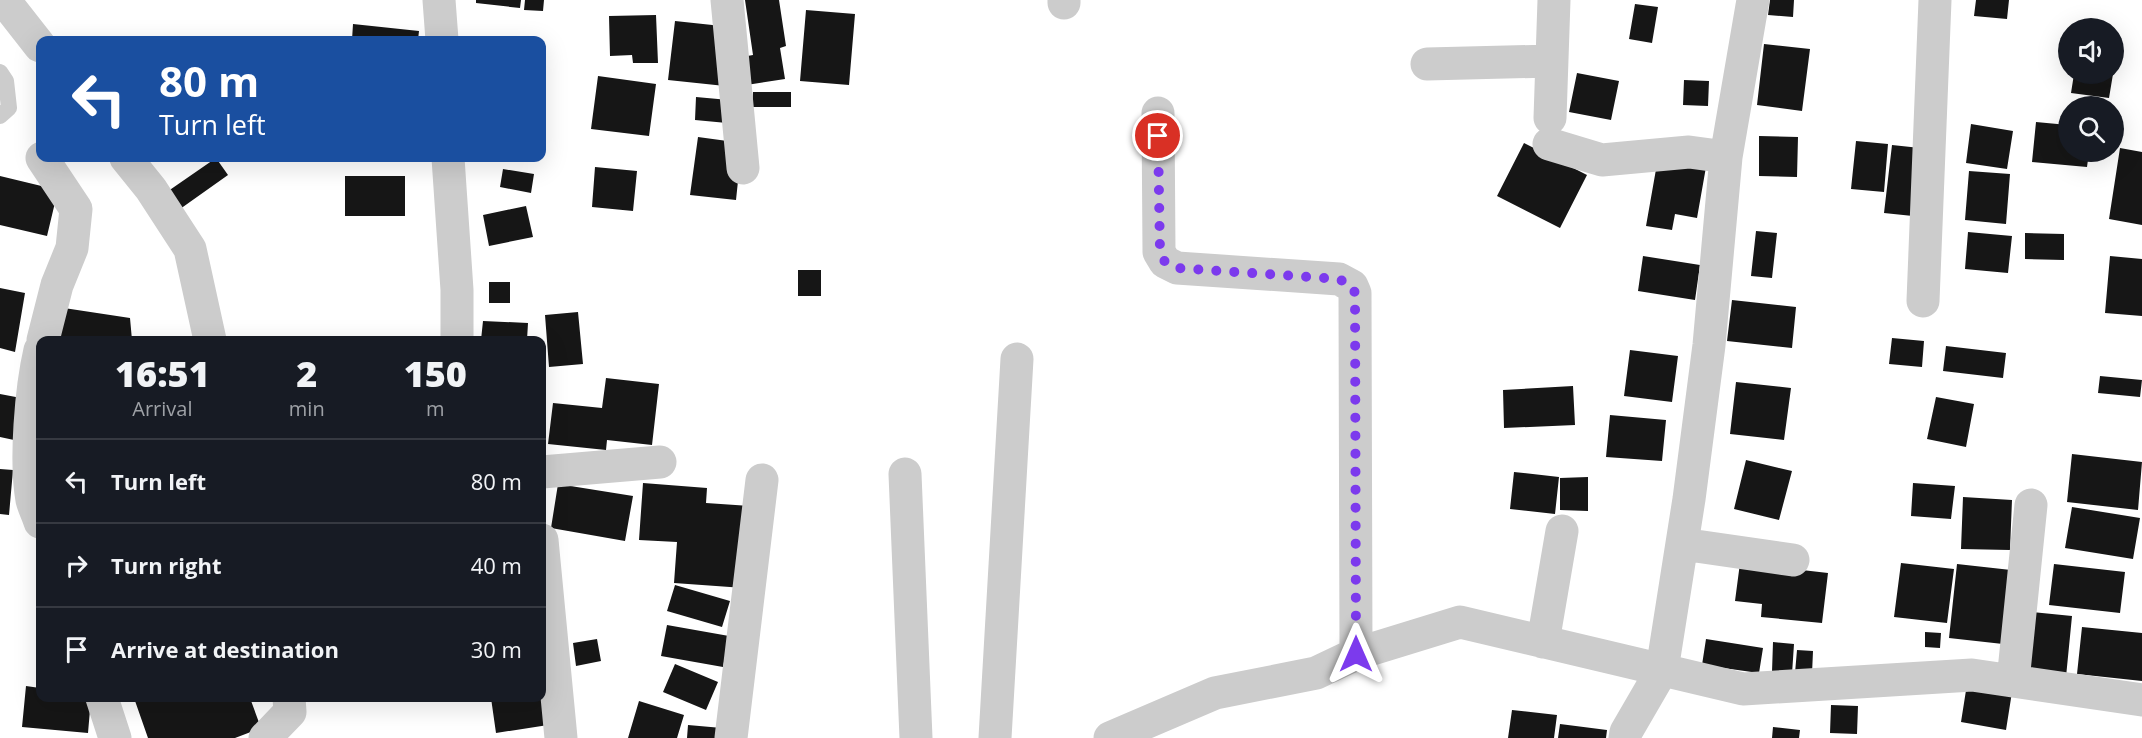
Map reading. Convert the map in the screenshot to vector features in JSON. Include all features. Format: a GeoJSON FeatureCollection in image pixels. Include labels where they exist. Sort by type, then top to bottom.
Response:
{"type":"FeatureCollection","features":[{"type":"Feature","properties":{"kind":"street"},"geometry":{"type":"LineString","coordinates":[[4,0],[36,41]]}},
{"type":"Feature","properties":{"kind":"street"},"geometry":{"type":"LineString","coordinates":[[439,0],[442,36]]}},
{"type":"Feature","properties":{"kind":"street"},"geometry":{"type":"LineString","coordinates":[[727,0],[743,168]]}},
{"type":"Feature","properties":{"kind":"street"},"geometry":{"type":"LineString","coordinates":[[1554,0],[1549,131],[1602,160],[1689,152],[1726,157]]}},
{"type":"Feature","properties":{"kind":"street"},"geometry":{"type":"LineString","coordinates":[[1625,738],[1626,732],[1662,670],[1709,345],[1726,157],[1753,0]]}},
{"type":"Feature","properties":{"kind":"street"},"geometry":{"type":"LineString","coordinates":[[1923,301],[1935,0]]}},
{"type":"Feature","properties":{"kind":"street"},"geometry":{"type":"LineString","coordinates":[[1427,64],[1551,61]]}},
{"type":"Feature","properties":{"kind":"street"},"geometry":{"type":"LineString","coordinates":[[1158,113],[1160,252],[1165,262],[1177,268],[1339,279],[1352,286],[1355,293],[1356,654]]}},
{"type":"Feature","properties":{"kind":"street"},"geometry":{"type":"LineString","coordinates":[[44,336],[57,285],[72,248],[76,209],[45,162]]}},
{"type":"Feature","properties":{"kind":"street"},"geometry":{"type":"LineString","coordinates":[[129,162],[151,189],[190,249],[209,336]]}},
{"type":"Feature","properties":{"kind":"street"},"geometry":{"type":"LineString","coordinates":[[448,162],[457,290],[457,336]]}},
{"type":"Feature","properties":{"kind":"street"},"geometry":{"type":"LineString","coordinates":[[995,738],[1017,359]]}},
{"type":"Feature","properties":{"kind":"street"},"geometry":{"type":"LineString","coordinates":[[36,369],[30,448],[33,501],[36,510]]}},
{"type":"Feature","properties":{"kind":"street"},"geometry":{"type":"LineString","coordinates":[[546,472],[660,462]]}},
{"type":"Feature","properties":{"kind":"street"},"geometry":{"type":"LineString","coordinates":[[905,474],[916,738]]}},
{"type":"Feature","properties":{"kind":"street"},"geometry":{"type":"LineString","coordinates":[[731,738],[762,480]]}},
{"type":"Feature","properties":{"kind":"street"},"geometry":{"type":"LineString","coordinates":[[2013,681],[2031,505]]}},
{"type":"Feature","properties":{"kind":"street"},"geometry":{"type":"LineString","coordinates":[[1543,642],[1562,531]]}},
{"type":"Feature","properties":{"kind":"street"},"geometry":{"type":"LineString","coordinates":[[1682,544],[1793,560]]}},
{"type":"Feature","properties":{"kind":"street"},"geometry":{"type":"LineString","coordinates":[[546,582],[561,738]]}},
{"type":"Feature","properties":{"kind":"street"},"geometry":{"type":"LineString","coordinates":[[1110,738],[1215,693],[1317,673],[1356,654],[1460,622],[1743,689],[1972,675],[2142,700]]}},
{"type":"Feature","properties":{"kind":"street"},"geometry":{"type":"LineString","coordinates":[[103,702],[115,738]]}},
{"type":"Feature","properties":{"kind":"street"},"geometry":{"type":"LineString","coordinates":[[265,738],[290,712],[289,702]]}},
{"type":"Feature","properties":{"kind":"lane"},"geometry":{"type":"LineString","coordinates":[[0,72],[6,81],[9,108],[0,116]]}},
{"type":"Feature","properties":{"kind":"building"},"geometry":{"type":"Polygon","coordinates":[[[476,0],[521,0],[520,8],[476,3],[476,0]]]}},
{"type":"Feature","properties":{"kind":"building"},"geometry":{"type":"Polygon","coordinates":[[[525,0],[544,0],[543,11],[524,10],[525,0]]]}},
{"type":"Feature","properties":{"kind":"building"},"geometry":{"type":"Polygon","coordinates":[[[745,0],[779,0],[786,46],[780,48],[785,79],[740,86],[736,58],[753,55],[745,0]]]}},
{"type":"Feature","properties":{"kind":"building"},"geometry":{"type":"Polygon","coordinates":[[[1770,0],[1794,0],[1793,17],[1768,15],[1770,0]]]}},
{"type":"Feature","properties":{"kind":"building"},"geometry":{"type":"Polygon","coordinates":[[[1976,0],[2009,0],[2007,19],[1974,16],[1976,0]]]}},
{"type":"Feature","properties":{"kind":"building"},"geometry":{"type":"Polygon","coordinates":[[[1635,4],[1658,7],[1652,43],[1629,39],[1635,4]]]}},
{"type":"Feature","properties":{"kind":"building"},"geometry":{"type":"Polygon","coordinates":[[[806,10],[855,14],[849,85],[800,81],[806,10]]]}},
{"type":"Feature","properties":{"kind":"building"},"geometry":{"type":"Polygon","coordinates":[[[656,15],[658,63],[633,63],[632,55],[610,56],[609,16],[656,15]]]}},
{"type":"Feature","properties":{"kind":"building"},"geometry":{"type":"Polygon","coordinates":[[[675,21],[731,27],[725,86],[668,80],[675,21]]]}},
{"type":"Feature","properties":{"kind":"building"},"geometry":{"type":"Polygon","coordinates":[[[353,24],[419,31],[418,36],[352,36],[353,24]]]}},
{"type":"Feature","properties":{"kind":"building"},"geometry":{"type":"Polygon","coordinates":[[[1764,44],[1810,49],[1802,111],[1757,105],[1764,44]]]}},
{"type":"Feature","properties":{"kind":"building"},"geometry":{"type":"Polygon","coordinates":[[[1577,73],[1619,81],[1611,120],[1569,112],[1577,73]]]}},
{"type":"Feature","properties":{"kind":"building"},"geometry":{"type":"Polygon","coordinates":[[[598,76],[656,84],[649,136],[591,129],[598,76]]]}},
{"type":"Feature","properties":{"kind":"building"},"geometry":{"type":"Polygon","coordinates":[[[1684,80],[1709,81],[1708,106],[1683,105],[1684,80]]]}},
{"type":"Feature","properties":{"kind":"building"},"geometry":{"type":"Polygon","coordinates":[[[2072,84],[2111,84],[2109,96],[2071,93],[2072,84]]]}},
{"type":"Feature","properties":{"kind":"building"},"geometry":{"type":"Polygon","coordinates":[[[753,92],[791,92],[791,107],[752,107],[753,92]]]}},
{"type":"Feature","properties":{"kind":"building"},"geometry":{"type":"Polygon","coordinates":[[[696,97],[729,100],[727,123],[695,120],[696,97]]]}},
{"type":"Feature","properties":{"kind":"building"},"geometry":{"type":"Polygon","coordinates":[[[2036,122],[2058,124],[2058,162],[2088,162],[2087,167],[2032,162],[2036,122]]]}},
{"type":"Feature","properties":{"kind":"building"},"geometry":{"type":"Polygon","coordinates":[[[1971,124],[2013,131],[2007,169],[1966,163],[1971,124]]]}},
{"type":"Feature","properties":{"kind":"building"},"geometry":{"type":"Polygon","coordinates":[[[1759,136],[1798,137],[1797,177],[1759,176],[1759,136]]]}},
{"type":"Feature","properties":{"kind":"building"},"geometry":{"type":"Polygon","coordinates":[[[698,137],[742,143],[736,200],[690,195],[698,137]]]}},
{"type":"Feature","properties":{"kind":"building"},"geometry":{"type":"Polygon","coordinates":[[[1856,141],[1888,144],[1884,192],[1851,189],[1856,141]]]}},
{"type":"Feature","properties":{"kind":"building"},"geometry":{"type":"Polygon","coordinates":[[[1524,143],[1587,175],[1560,228],[1497,196],[1524,143]]]}},
{"type":"Feature","properties":{"kind":"building"},"geometry":{"type":"Polygon","coordinates":[[[1892,145],[1939,150],[1932,218],[1884,213],[1892,145]]]}},
{"type":"Feature","properties":{"kind":"building"},"geometry":{"type":"Polygon","coordinates":[[[2124,149],[2142,152],[2142,225],[2109,219],[2118,162],[2124,162],[2124,149]]]}},
{"type":"Feature","properties":{"kind":"building"},"geometry":{"type":"Polygon","coordinates":[[[1658,158],[1706,167],[1697,218],[1675,214],[1672,230],[1646,226],[1658,158]]]}},
{"type":"Feature","properties":{"kind":"building"},"geometry":{"type":"Polygon","coordinates":[[[210,162],[219,162],[228,175],[173,214],[161,196],[210,162]]]}},
{"type":"Feature","properties":{"kind":"building"},"geometry":{"type":"Polygon","coordinates":[[[595,167],[637,171],[633,211],[592,207],[595,167]]]}},
{"type":"Feature","properties":{"kind":"building"},"geometry":{"type":"Polygon","coordinates":[[[503,169],[534,174],[531,193],[500,187],[503,169]]]}},
{"type":"Feature","properties":{"kind":"building"},"geometry":{"type":"Polygon","coordinates":[[[1969,171],[2010,174],[2006,224],[1965,220],[1969,171]]]}},
{"type":"Feature","properties":{"kind":"building"},"geometry":{"type":"Polygon","coordinates":[[[0,176],[58,190],[47,236],[0,225],[0,176]]]}},
{"type":"Feature","properties":{"kind":"building"},"geometry":{"type":"Polygon","coordinates":[[[345,176],[405,176],[405,216],[345,216],[345,176]]]}},
{"type":"Feature","properties":{"kind":"building"},"geometry":{"type":"Polygon","coordinates":[[[526,206],[533,237],[489,246],[483,215],[526,206]]]}},
{"type":"Feature","properties":{"kind":"building"},"geometry":{"type":"Polygon","coordinates":[[[1756,231],[1777,233],[1772,278],[1751,276],[1756,231]]]}},
{"type":"Feature","properties":{"kind":"building"},"geometry":{"type":"Polygon","coordinates":[[[1968,232],[2012,236],[2008,273],[1965,269],[1968,232]]]}},
{"type":"Feature","properties":{"kind":"building"},"geometry":{"type":"Polygon","coordinates":[[[2025,233],[2064,234],[2064,260],[2025,259],[2025,233]]]}},
{"type":"Feature","properties":{"kind":"building"},"geometry":{"type":"Polygon","coordinates":[[[1643,256],[1700,265],[1695,300],[1638,291],[1643,256]]]}},
{"type":"Feature","properties":{"kind":"building"},"geometry":{"type":"Polygon","coordinates":[[[2110,256],[2142,259],[2142,316],[2105,313],[2110,256]]]}},
{"type":"Feature","properties":{"kind":"building"},"geometry":{"type":"Polygon","coordinates":[[[798,270],[821,270],[821,296],[798,296],[798,270]]]}},
{"type":"Feature","properties":{"kind":"building"},"geometry":{"type":"Polygon","coordinates":[[[489,282],[510,282],[510,303],[489,303],[489,282]]]}},
{"type":"Feature","properties":{"kind":"building"},"geometry":{"type":"Polygon","coordinates":[[[0,288],[25,293],[15,352],[0,348],[0,288]]]}},
{"type":"Feature","properties":{"kind":"building"},"geometry":{"type":"Polygon","coordinates":[[[1732,300],[1796,307],[1792,348],[1727,341],[1732,300]]]}},
{"type":"Feature","properties":{"kind":"building"},"geometry":{"type":"Polygon","coordinates":[[[64,308],[130,318],[132,336],[56,336],[64,308]]]}},
{"type":"Feature","properties":{"kind":"building"},"geometry":{"type":"Polygon","coordinates":[[[578,312],[583,364],[549,367],[545,315],[578,312]]]}},
{"type":"Feature","properties":{"kind":"building"},"geometry":{"type":"Polygon","coordinates":[[[483,321],[528,323],[527,336],[481,336],[483,321]]]}},
{"type":"Feature","properties":{"kind":"building"},"geometry":{"type":"Polygon","coordinates":[[[1892,338],[1924,341],[1922,367],[1889,364],[1892,338]]]}},
{"type":"Feature","properties":{"kind":"building"},"geometry":{"type":"Polygon","coordinates":[[[1946,346],[2006,353],[2003,378],[1943,371],[1946,346]]]}},
{"type":"Feature","properties":{"kind":"building"},"geometry":{"type":"Polygon","coordinates":[[[1630,350],[1678,356],[1672,402],[1624,396],[1630,350]]]}},
{"type":"Feature","properties":{"kind":"building"},"geometry":{"type":"Polygon","coordinates":[[[2100,376],[2142,380],[2140,397],[2098,393],[2100,376]]]}},
{"type":"Feature","properties":{"kind":"building"},"geometry":{"type":"Polygon","coordinates":[[[606,378],[659,384],[652,445],[607,440],[606,450],[548,444],[553,403],[602,408],[606,378]]]}},
{"type":"Feature","properties":{"kind":"building"},"geometry":{"type":"Polygon","coordinates":[[[1736,382],[1791,388],[1784,440],[1730,434],[1736,382]]]}},
{"type":"Feature","properties":{"kind":"building"},"geometry":{"type":"Polygon","coordinates":[[[1573,386],[1575,425],[1504,428],[1503,390],[1573,386]]]}},
{"type":"Feature","properties":{"kind":"building"},"geometry":{"type":"Polygon","coordinates":[[[0,394],[21,398],[14,440],[0,437],[0,394]]]}},
{"type":"Feature","properties":{"kind":"building"},"geometry":{"type":"Polygon","coordinates":[[[1936,397],[1974,404],[1966,447],[1927,439],[1936,397]]]}},
{"type":"Feature","properties":{"kind":"building"},"geometry":{"type":"Polygon","coordinates":[[[1610,415],[1666,420],[1662,461],[1606,457],[1610,415]]]}},
{"type":"Feature","properties":{"kind":"building"},"geometry":{"type":"Polygon","coordinates":[[[2072,454],[2142,462],[2138,510],[2067,502],[2072,454]]]}},
{"type":"Feature","properties":{"kind":"building"},"geometry":{"type":"Polygon","coordinates":[[[1746,460],[1792,471],[1779,520],[1734,509],[1746,460]]]}},
{"type":"Feature","properties":{"kind":"building"},"geometry":{"type":"Polygon","coordinates":[[[0,469],[13,470],[9,515],[0,514],[0,469]]]}},
{"type":"Feature","properties":{"kind":"building"},"geometry":{"type":"Polygon","coordinates":[[[1514,472],[1559,477],[1555,514],[1510,509],[1514,472]]]}},
{"type":"Feature","properties":{"kind":"building"},"geometry":{"type":"Polygon","coordinates":[[[1588,477],[1588,511],[1560,510],[1560,478],[1588,477]]]}},
{"type":"Feature","properties":{"kind":"building"},"geometry":{"type":"Polygon","coordinates":[[[643,483],[707,488],[706,503],[750,506],[744,588],[674,583],[677,542],[639,540],[643,483]]]}},
{"type":"Feature","properties":{"kind":"building"},"geometry":{"type":"Polygon","coordinates":[[[1913,483],[1955,486],[1951,519],[1911,516],[1913,483]]]}},
{"type":"Feature","properties":{"kind":"building"},"geometry":{"type":"Polygon","coordinates":[[[558,484],[633,496],[625,541],[551,528],[558,484]]]}},
{"type":"Feature","properties":{"kind":"building"},"geometry":{"type":"Polygon","coordinates":[[[1963,497],[2012,500],[2010,550],[1961,549],[1963,497]]]}},
{"type":"Feature","properties":{"kind":"building"},"geometry":{"type":"Polygon","coordinates":[[[2072,507],[2140,518],[2133,559],[2065,548],[2072,507]]]}},
{"type":"Feature","properties":{"kind":"building"},"geometry":{"type":"Polygon","coordinates":[[[1740,563],[1828,573],[1822,623],[1761,617],[1762,604],[1735,601],[1740,563]]]}},
{"type":"Feature","properties":{"kind":"building"},"geometry":{"type":"Polygon","coordinates":[[[1901,563],[1954,569],[1947,623],[1894,617],[1901,563]]]}},
{"type":"Feature","properties":{"kind":"building"},"geometry":{"type":"Polygon","coordinates":[[[1957,564],[2020,571],[2012,645],[1949,638],[1957,564]]]}},
{"type":"Feature","properties":{"kind":"building"},"geometry":{"type":"Polygon","coordinates":[[[2054,564],[2125,572],[2120,613],[2049,605],[2054,564]]]}},
{"type":"Feature","properties":{"kind":"building"},"geometry":{"type":"Polygon","coordinates":[[[675,585],[730,601],[722,627],[667,611],[675,585]]]}},
{"type":"Feature","properties":{"kind":"building"},"geometry":{"type":"Polygon","coordinates":[[[2032,612],[2072,616],[2066,677],[2027,673],[2032,612]]]}},
{"type":"Feature","properties":{"kind":"building"},"geometry":{"type":"Polygon","coordinates":[[[667,625],[729,636],[723,667],[661,656],[667,625]]]}},
{"type":"Feature","properties":{"kind":"building"},"geometry":{"type":"Polygon","coordinates":[[[2082,627],[2142,633],[2142,681],[2077,674],[2082,627]]]}},
{"type":"Feature","properties":{"kind":"building"},"geometry":{"type":"Polygon","coordinates":[[[1925,632],[1941,633],[1940,648],[1925,647],[1925,632]]]}},
{"type":"Feature","properties":{"kind":"building"},"geometry":{"type":"Polygon","coordinates":[[[597,639],[601,661],[576,666],[573,643],[597,639]]]}},
{"type":"Feature","properties":{"kind":"building"},"geometry":{"type":"Polygon","coordinates":[[[1706,639],[1763,648],[1759,673],[1702,665],[1706,639]]]}},
{"type":"Feature","properties":{"kind":"building"},"geometry":{"type":"Polygon","coordinates":[[[1773,642],[1794,644],[1792,674],[1772,672],[1773,642]]]}},
{"type":"Feature","properties":{"kind":"building"},"geometry":{"type":"Polygon","coordinates":[[[1797,650],[1813,651],[1812,674],[1795,673],[1797,650]]]}},
{"type":"Feature","properties":{"kind":"building"},"geometry":{"type":"Polygon","coordinates":[[[675,664],[718,682],[706,710],[663,692],[675,664]]]}},
{"type":"Feature","properties":{"kind":"building"},"geometry":{"type":"Polygon","coordinates":[[[1967,684],[2012,692],[2006,730],[1961,722],[1967,684]]]}},
{"type":"Feature","properties":{"kind":"building"},"geometry":{"type":"Polygon","coordinates":[[[26,686],[36,687],[36,702],[91,702],[88,733],[22,727],[26,686]]]}},
{"type":"Feature","properties":{"kind":"building"},"geometry":{"type":"Polygon","coordinates":[[[639,701],[684,715],[677,738],[628,738],[639,701]]]}},
{"type":"Feature","properties":{"kind":"building"},"geometry":{"type":"Polygon","coordinates":[[[135,702],[251,702],[261,728],[235,738],[148,738],[135,702]]]}},
{"type":"Feature","properties":{"kind":"building"},"geometry":{"type":"Polygon","coordinates":[[[492,702],[543,702],[548,725],[496,733],[492,702]]]}},
{"type":"Feature","properties":{"kind":"building"},"geometry":{"type":"Polygon","coordinates":[[[1831,705],[1858,706],[1857,734],[1830,733],[1831,705]]]}},
{"type":"Feature","properties":{"kind":"building"},"geometry":{"type":"Polygon","coordinates":[[[1512,710],[1557,715],[1554,738],[1508,738],[1512,710]]]}},
{"type":"Feature","properties":{"kind":"building"},"geometry":{"type":"Polygon","coordinates":[[[1560,724],[1607,730],[1606,738],[1558,738],[1560,724]]]}},
{"type":"Feature","properties":{"kind":"building"},"geometry":{"type":"Polygon","coordinates":[[[688,725],[722,728],[721,738],[687,738],[688,725]]]}},
{"type":"Feature","properties":{"kind":"building"},"geometry":{"type":"Polygon","coordinates":[[[1773,727],[1800,730],[1799,738],[1772,738],[1773,727]]]}},
{"type":"Feature","properties":{"kind":"route"},"geometry":{"type":"LineString","coordinates":[[1158,136],[1160,252],[1161,258],[1170,266],[1339,279],[1352,286],[1355,293],[1356,654]]}}]}
